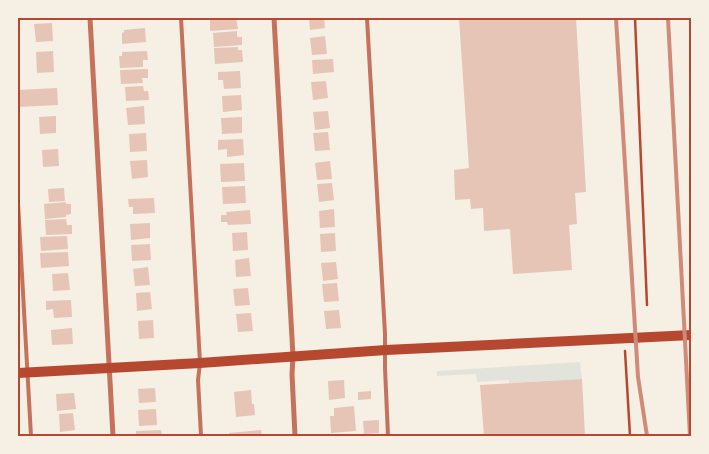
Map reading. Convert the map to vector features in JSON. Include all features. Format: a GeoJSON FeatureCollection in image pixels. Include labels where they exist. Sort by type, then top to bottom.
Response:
{"type":"FeatureCollection","features":[{"type":"Feature","properties":{"kind":"main road"},"geometry":{"type":"LineString","coordinates":[[22,373],[386,350],[692,335]]}},
{"type":"Feature","properties":{"kind":"street"},"geometry":{"type":"LineString","coordinates":[[90,18],[113,436]]}},
{"type":"Feature","properties":{"kind":"street"},"geometry":{"type":"LineString","coordinates":[[274,18],[295,436]]}},
{"type":"Feature","properties":{"kind":"lane"},"geometry":{"type":"LineString","coordinates":[[181,18],[200,363],[198,380],[201,436]]}},
{"type":"Feature","properties":{"kind":"lane"},"geometry":{"type":"LineString","coordinates":[[368,18],[386,350],[388,436]]}},
{"type":"Feature","properties":{"kind":"lane"},"geometry":{"type":"LineString","coordinates":[[18,204],[22,373],[30,436]]}},
{"type":"Feature","properties":{"kind":"path"},"geometry":{"type":"LineString","coordinates":[[636,18],[647,305]]}},
{"type":"Feature","properties":{"kind":"path"},"geometry":{"type":"LineString","coordinates":[[624,338],[630,436]]}},
{"type":"Feature","properties":{"kind":"shaded area"},"geometry":{"type":"Polygon","coordinates":[[[580,362],[582,379],[509,383],[509,380],[477,382],[476,374],[437,376],[437,371],[580,362]]]}},
{"type":"Feature","properties":{"kind":"building"},"geometry":{"type":"Polygon","coordinates":[[[210,18],[236,18],[238,29],[210,31],[210,18]]]}},
{"type":"Feature","properties":{"kind":"building"},"geometry":{"type":"Polygon","coordinates":[[[309,18],[324,18],[325,28],[310,30],[309,18]]]}},
{"type":"Feature","properties":{"kind":"building"},"geometry":{"type":"Polygon","coordinates":[[[459,18],[576,18],[586,192],[575,193],[577,224],[569,225],[572,270],[513,274],[510,229],[484,231],[483,208],[471,209],[470,199],[455,200],[454,170],[469,168],[459,18]]]}},
{"type":"Feature","properties":{"kind":"building"},"geometry":{"type":"Polygon","coordinates":[[[52,23],[53,41],[36,42],[34,24],[52,23]]]}},
{"type":"Feature","properties":{"kind":"building"},"geometry":{"type":"Polygon","coordinates":[[[145,28],[146,42],[122,44],[122,33],[124,30],[145,28]]]}},
{"type":"Feature","properties":{"kind":"building"},"geometry":{"type":"Polygon","coordinates":[[[237,31],[237,37],[242,37],[242,45],[214,47],[213,33],[237,31]]]}},
{"type":"Feature","properties":{"kind":"building"},"geometry":{"type":"Polygon","coordinates":[[[325,36],[327,54],[312,55],[310,38],[325,36]]]}},
{"type":"Feature","properties":{"kind":"building"},"geometry":{"type":"Polygon","coordinates":[[[238,47],[238,50],[242,50],[243,62],[215,64],[214,48],[238,47]]]}},
{"type":"Feature","properties":{"kind":"building"},"geometry":{"type":"Polygon","coordinates":[[[53,51],[54,72],[37,73],[36,52],[53,51]]]}},
{"type":"Feature","properties":{"kind":"building"},"geometry":{"type":"Polygon","coordinates":[[[147,51],[148,60],[143,60],[143,67],[120,68],[119,56],[122,56],[122,52],[147,51]]]}},
{"type":"Feature","properties":{"kind":"building"},"geometry":{"type":"Polygon","coordinates":[[[333,59],[334,72],[313,74],[312,60],[333,59]]]}},
{"type":"Feature","properties":{"kind":"building"},"geometry":{"type":"Polygon","coordinates":[[[148,69],[148,78],[142,78],[143,83],[121,84],[120,70],[148,69]]]}},
{"type":"Feature","properties":{"kind":"building"},"geometry":{"type":"Polygon","coordinates":[[[240,71],[241,88],[224,89],[223,80],[218,80],[218,72],[240,71]]]}},
{"type":"Feature","properties":{"kind":"building"},"geometry":{"type":"Polygon","coordinates":[[[326,81],[328,98],[313,100],[311,82],[326,81]]]}},
{"type":"Feature","properties":{"kind":"building"},"geometry":{"type":"Polygon","coordinates":[[[143,86],[144,91],[148,91],[149,100],[126,101],[125,87],[143,86]]]}},
{"type":"Feature","properties":{"kind":"building"},"geometry":{"type":"Polygon","coordinates":[[[57,88],[58,105],[18,107],[18,90],[57,88]]]}},
{"type":"Feature","properties":{"kind":"building"},"geometry":{"type":"Polygon","coordinates":[[[241,95],[242,110],[223,112],[222,96],[241,95]]]}},
{"type":"Feature","properties":{"kind":"building"},"geometry":{"type":"Polygon","coordinates":[[[144,106],[145,124],[128,125],[126,108],[144,106]]]}},
{"type":"Feature","properties":{"kind":"building"},"geometry":{"type":"Polygon","coordinates":[[[328,111],[330,128],[315,130],[313,112],[328,111]]]}},
{"type":"Feature","properties":{"kind":"building"},"geometry":{"type":"Polygon","coordinates":[[[56,116],[56,133],[40,134],[39,117],[56,116]]]}},
{"type":"Feature","properties":{"kind":"building"},"geometry":{"type":"Polygon","coordinates":[[[242,117],[242,133],[222,134],[221,118],[242,117]]]}},
{"type":"Feature","properties":{"kind":"building"},"geometry":{"type":"Polygon","coordinates":[[[328,132],[330,150],[315,151],[313,133],[328,132]]]}},
{"type":"Feature","properties":{"kind":"building"},"geometry":{"type":"Polygon","coordinates":[[[146,133],[147,151],[130,152],[129,134],[146,133]]]}},
{"type":"Feature","properties":{"kind":"building"},"geometry":{"type":"Polygon","coordinates":[[[243,139],[244,155],[227,157],[227,149],[218,150],[218,140],[243,139]]]}},
{"type":"Feature","properties":{"kind":"building"},"geometry":{"type":"Polygon","coordinates":[[[58,149],[59,166],[43,167],[42,150],[58,149]]]}},
{"type":"Feature","properties":{"kind":"building"},"geometry":{"type":"Polygon","coordinates":[[[147,160],[148,177],[132,179],[130,161],[147,160]]]}},
{"type":"Feature","properties":{"kind":"building"},"geometry":{"type":"Polygon","coordinates":[[[330,161],[332,179],[317,180],[315,163],[330,161]]]}},
{"type":"Feature","properties":{"kind":"building"},"geometry":{"type":"Polygon","coordinates":[[[244,163],[245,181],[221,182],[220,164],[244,163]]]}},
{"type":"Feature","properties":{"kind":"building"},"geometry":{"type":"Polygon","coordinates":[[[332,183],[334,200],[319,202],[317,184],[332,183]]]}},
{"type":"Feature","properties":{"kind":"building"},"geometry":{"type":"Polygon","coordinates":[[[245,186],[246,203],[223,204],[222,187],[245,186]]]}},
{"type":"Feature","properties":{"kind":"building"},"geometry":{"type":"Polygon","coordinates":[[[64,188],[65,201],[49,202],[48,189],[64,188]]]}},
{"type":"Feature","properties":{"kind":"building"},"geometry":{"type":"Polygon","coordinates":[[[154,198],[155,213],[133,214],[133,207],[129,207],[128,199],[154,198]]]}},
{"type":"Feature","properties":{"kind":"building"},"geometry":{"type":"Polygon","coordinates":[[[66,202],[66,204],[71,204],[71,214],[66,215],[66,217],[45,219],[44,204],[66,202]]]}},
{"type":"Feature","properties":{"kind":"building"},"geometry":{"type":"Polygon","coordinates":[[[334,209],[335,227],[320,228],[319,211],[334,209]]]}},
{"type":"Feature","properties":{"kind":"building"},"geometry":{"type":"Polygon","coordinates":[[[250,210],[251,224],[228,225],[227,222],[221,222],[221,215],[227,215],[226,212],[250,210]]]}},
{"type":"Feature","properties":{"kind":"building"},"geometry":{"type":"Polygon","coordinates":[[[66,219],[67,225],[72,225],[72,234],[46,235],[45,220],[66,219]]]}},
{"type":"Feature","properties":{"kind":"building"},"geometry":{"type":"Polygon","coordinates":[[[150,223],[150,238],[131,240],[130,224],[150,223]]]}},
{"type":"Feature","properties":{"kind":"building"},"geometry":{"type":"Polygon","coordinates":[[[247,232],[248,250],[233,251],[232,233],[247,232]]]}},
{"type":"Feature","properties":{"kind":"building"},"geometry":{"type":"Polygon","coordinates":[[[335,233],[336,251],[321,252],[320,234],[335,233]]]}},
{"type":"Feature","properties":{"kind":"building"},"geometry":{"type":"Polygon","coordinates":[[[67,236],[68,249],[41,251],[40,237],[67,236]]]}},
{"type":"Feature","properties":{"kind":"building"},"geometry":{"type":"Polygon","coordinates":[[[150,244],[151,260],[132,261],[131,245],[150,244]]]}},
{"type":"Feature","properties":{"kind":"building"},"geometry":{"type":"Polygon","coordinates":[[[68,252],[69,266],[41,268],[40,253],[68,252]]]}},
{"type":"Feature","properties":{"kind":"building"},"geometry":{"type":"Polygon","coordinates":[[[249,258],[251,276],[236,277],[235,260],[249,258]]]}},
{"type":"Feature","properties":{"kind":"building"},"geometry":{"type":"Polygon","coordinates":[[[336,262],[338,279],[323,281],[321,263],[336,262]]]}},
{"type":"Feature","properties":{"kind":"building"},"geometry":{"type":"Polygon","coordinates":[[[148,267],[150,285],[135,286],[133,269],[148,267]]]}},
{"type":"Feature","properties":{"kind":"building"},"geometry":{"type":"Polygon","coordinates":[[[68,273],[70,290],[53,291],[52,274],[68,273]]]}},
{"type":"Feature","properties":{"kind":"building"},"geometry":{"type":"Polygon","coordinates":[[[337,283],[339,301],[324,302],[322,284],[337,283]]]}},
{"type":"Feature","properties":{"kind":"building"},"geometry":{"type":"Polygon","coordinates":[[[248,288],[250,305],[235,306],[233,289],[248,288]]]}},
{"type":"Feature","properties":{"kind":"building"},"geometry":{"type":"Polygon","coordinates":[[[150,292],[152,309],[137,311],[136,293],[150,292]]]}},
{"type":"Feature","properties":{"kind":"building"},"geometry":{"type":"Polygon","coordinates":[[[71,300],[72,317],[54,318],[53,309],[46,310],[46,301],[71,300]]]}},
{"type":"Feature","properties":{"kind":"building"},"geometry":{"type":"Polygon","coordinates":[[[339,310],[341,328],[326,329],[324,311],[339,310]]]}},
{"type":"Feature","properties":{"kind":"building"},"geometry":{"type":"Polygon","coordinates":[[[251,313],[253,331],[238,332],[236,314],[251,313]]]}},
{"type":"Feature","properties":{"kind":"building"},"geometry":{"type":"Polygon","coordinates":[[[153,320],[154,338],[139,339],[138,321],[153,320]]]}},
{"type":"Feature","properties":{"kind":"building"},"geometry":{"type":"Polygon","coordinates":[[[72,328],[73,344],[52,345],[51,330],[72,328]]]}},
{"type":"Feature","properties":{"kind":"building"},"geometry":{"type":"Polygon","coordinates":[[[582,379],[585,436],[484,436],[480,385],[582,379]]]}},
{"type":"Feature","properties":{"kind":"building"},"geometry":{"type":"Polygon","coordinates":[[[344,380],[345,398],[329,400],[328,381],[344,380]]]}},
{"type":"Feature","properties":{"kind":"building"},"geometry":{"type":"Polygon","coordinates":[[[155,388],[156,402],[139,403],[138,389],[155,388]]]}},
{"type":"Feature","properties":{"kind":"building"},"geometry":{"type":"Polygon","coordinates":[[[251,390],[255,415],[236,417],[234,392],[251,390]]]}},
{"type":"Feature","properties":{"kind":"building"},"geometry":{"type":"Polygon","coordinates":[[[371,391],[371,399],[358,400],[358,392],[371,391]]]}},
{"type":"Feature","properties":{"kind":"building"},"geometry":{"type":"Polygon","coordinates":[[[74,393],[76,409],[57,411],[56,394],[74,393]]]}},
{"type":"Feature","properties":{"kind":"building"},"geometry":{"type":"Polygon","coordinates":[[[354,406],[356,431],[331,433],[330,416],[334,416],[334,408],[354,406]]]}},
{"type":"Feature","properties":{"kind":"building"},"geometry":{"type":"Polygon","coordinates":[[[156,409],[157,425],[139,426],[138,410],[156,409]]]}},
{"type":"Feature","properties":{"kind":"building"},"geometry":{"type":"Polygon","coordinates":[[[73,413],[75,430],[60,432],[59,414],[73,413]]]}},
{"type":"Feature","properties":{"kind":"building"},"geometry":{"type":"Polygon","coordinates":[[[379,420],[379,433],[364,434],[363,421],[379,420]]]}},
{"type":"Feature","properties":{"kind":"building"},"geometry":{"type":"Polygon","coordinates":[[[161,430],[162,436],[136,436],[136,431],[161,430]]]}},
{"type":"Feature","properties":{"kind":"building"},"geometry":{"type":"Polygon","coordinates":[[[261,430],[262,436],[229,436],[229,433],[261,430]]]}},
{"type":"Feature","properties":{"kind":"railway"},"geometry":{"type":"LineString","coordinates":[[616,18],[638,377],[647,436]]}},
{"type":"Feature","properties":{"kind":"railway"},"geometry":{"type":"LineString","coordinates":[[668,18],[690,436]]}}]}
